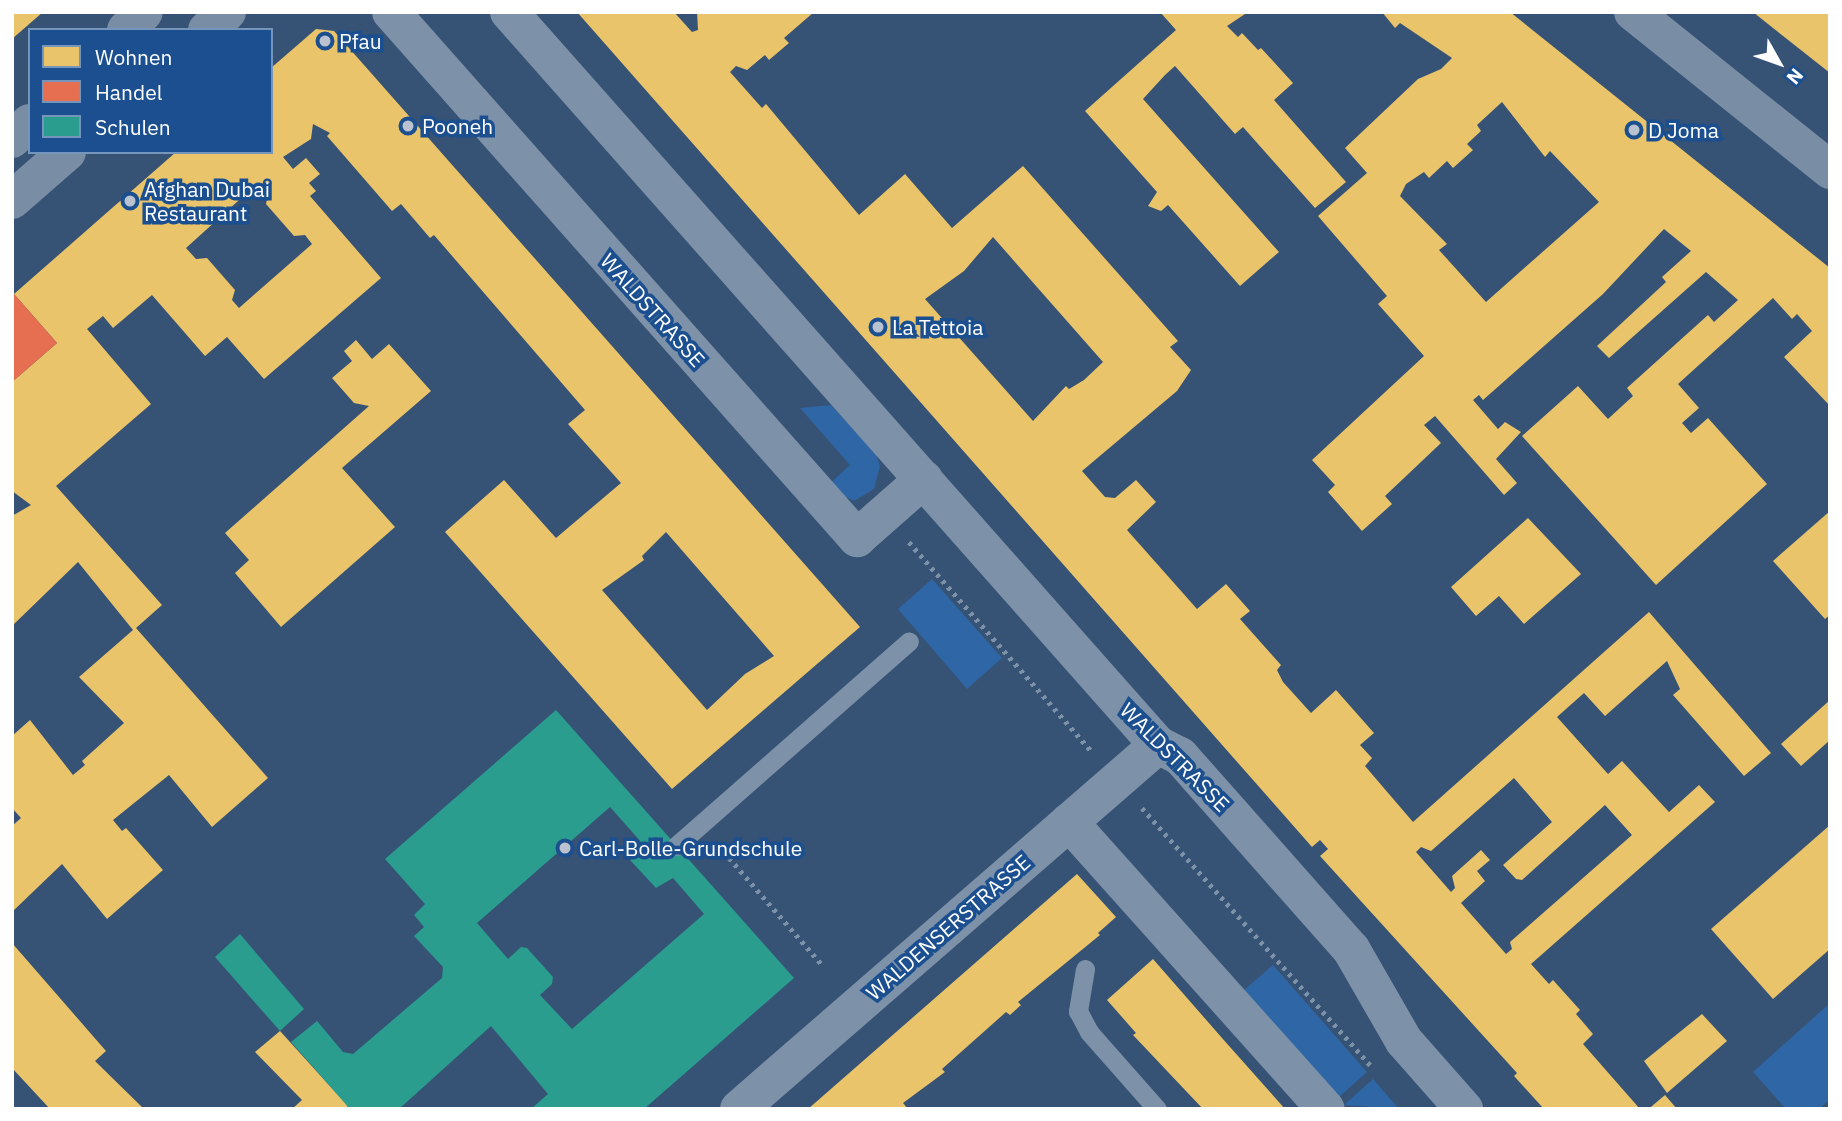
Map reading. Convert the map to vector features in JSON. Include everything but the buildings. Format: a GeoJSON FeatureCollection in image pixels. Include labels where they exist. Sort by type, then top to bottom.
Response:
{"type":"FeatureCollection","features":[{"type":"Feature","properties":{"kind":"main road"},"geometry":{"type":"LineString","coordinates":[[128,28],[144,12]]}},
{"type":"Feature","properties":{"kind":"main road"},"geometry":{"type":"LineString","coordinates":[[209,28],[227,12]]}},
{"type":"Feature","properties":{"kind":"main road"},"geometry":{"type":"LineString","coordinates":[[1633,12],[1830,170]]}},
{"type":"Feature","properties":{"kind":"main road"},"geometry":{"type":"LineString","coordinates":[[12,139],[28,125]]}},
{"type":"Feature","properties":{"kind":"main road"},"geometry":{"type":"LineString","coordinates":[[12,200],[65,154]]}},
{"type":"Feature","properties":{"kind":"street","name":"WALDSTRASSE"},"geometry":{"type":"LineString","coordinates":[[391,12],[857,538],[924,479]]}},
{"type":"Feature","properties":{"kind":"street","name":"WALDSTRASSE"},"geometry":{"type":"LineString","coordinates":[[509,12],[1158,745],[1184,761],[1351,949],[1404,1041],[1464,1109]]}},
{"type":"Feature","properties":{"kind":"street","name":"WALDENSERSTRASSE"},"geometry":{"type":"LineString","coordinates":[[738,1109],[1158,745]]}},
{"type":"Feature","properties":{"kind":"street"},"geometry":{"type":"LineString","coordinates":[[1069,822],[1326,1109]]}},
{"type":"Feature","properties":{"kind":"lane"},"geometry":{"type":"LineString","coordinates":[[676,846],[909,642]]}},
{"type":"Feature","properties":{"kind":"lane"},"geometry":{"type":"LineString","coordinates":[[1085,969],[1078,1011],[1089,1032],[1157,1109]]}},
{"type":"Feature","properties":{"kind":"path"},"geometry":{"type":"LineString","coordinates":[[885,514],[1372,1068]]}},
{"type":"Feature","properties":{"kind":"path"},"geometry":{"type":"LineString","coordinates":[[700,825],[823,966]]}},
{"type":"Feature","properties":{"kind":"shaded area"},"geometry":{"type":"Polygon","coordinates":[[[831,405],[876,454],[880,466],[874,489],[854,501],[826,487],[850,465],[800,408],[831,405]]]}},
{"type":"Feature","properties":{"kind":"shaded area"},"geometry":{"type":"Polygon","coordinates":[[[932,579],[1002,658],[967,689],[898,609],[932,579]]]}},
{"type":"Feature","properties":{"kind":"shaded area"},"geometry":{"type":"Polygon","coordinates":[[[1273,965],[1367,1072],[1338,1098],[1243,991],[1273,965]]]}},
{"type":"Feature","properties":{"kind":"shaded area"},"geometry":{"type":"Polygon","coordinates":[[[1830,1003],[1830,1099],[1819,1109],[1786,1109],[1753,1072],[1830,1003]]]}},
{"type":"Feature","properties":{"kind":"shaded area"},"geometry":{"type":"Polygon","coordinates":[[[1373,1079],[1399,1109],[1344,1105],[1373,1079]]]}},
{"type":"Feature","properties":{"kind":"place","name":"Pfau"},"geometry":{"type":"Point","coordinates":[325,41]}},
{"type":"Feature","properties":{"kind":"place","name":"Pooneh"},"geometry":{"type":"Point","coordinates":[408,126]}},
{"type":"Feature","properties":{"kind":"place","name":"D Joma"},"geometry":{"type":"Point","coordinates":[1634,130]}},
{"type":"Feature","properties":{"kind":"place","name":"Afghan Dubai Restaurant"},"geometry":{"type":"Point","coordinates":[130,201]}},
{"type":"Feature","properties":{"kind":"place","name":"La Tettoia"},"geometry":{"type":"Point","coordinates":[878,327]}},
{"type":"Feature","properties":{"kind":"place","name":"Carl-Bolle-Grundschule"},"geometry":{"type":"Point","coordinates":[565,848]}}]}
